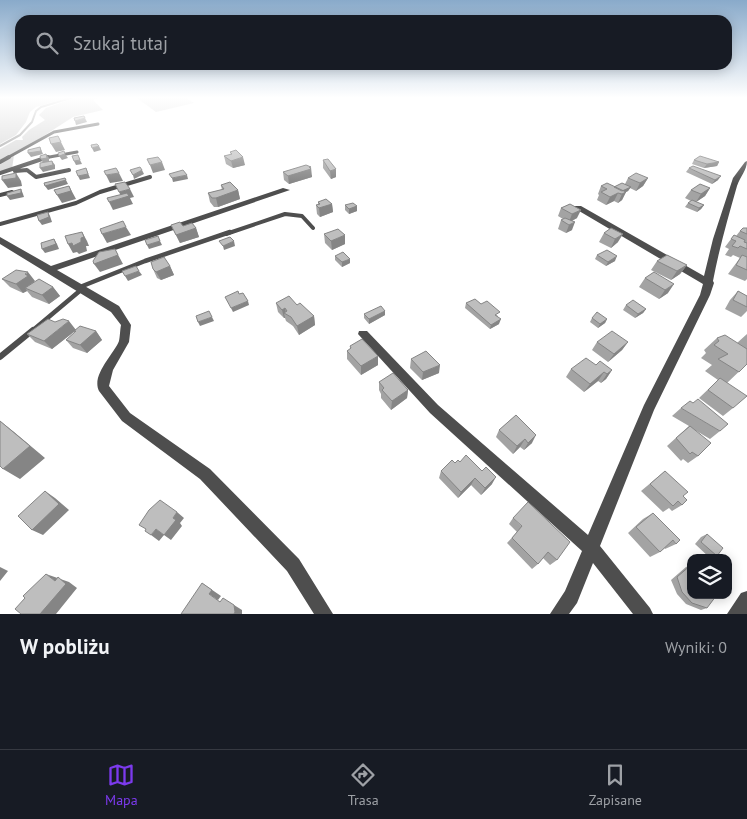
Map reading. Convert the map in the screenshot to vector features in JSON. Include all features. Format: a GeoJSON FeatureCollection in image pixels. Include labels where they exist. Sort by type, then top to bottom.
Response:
{"type":"FeatureCollection","features":[{"type":"Feature","properties":{"kind":"street"},"geometry":{"type":"LineString","coordinates":[[559,614],[571,597],[592,549],[648,409],[698,311],[709,283],[717,239],[736,178],[747,164]]}},
{"type":"Feature","properties":{"kind":"street"},"geometry":{"type":"LineString","coordinates":[[52,269],[286,190]]}},
{"type":"Feature","properties":{"kind":"street"},"geometry":{"type":"LineString","coordinates":[[578,208],[709,283]]}},
{"type":"Feature","properties":{"kind":"street"},"geometry":{"type":"LineString","coordinates":[[0,240],[52,269],[115,309],[126,325],[124,342],[107,369],[103,387],[126,417],[212,481],[293,565],[324,614]]}},
{"type":"Feature","properties":{"kind":"street"},"geometry":{"type":"LineString","coordinates":[[363,334],[434,409],[592,549],[644,614]]}},
{"type":"Feature","properties":{"kind":"street"},"geometry":{"type":"LineString","coordinates":[[736,614],[747,599]]}},
{"type":"Feature","properties":{"kind":"lane"},"geometry":{"type":"LineString","coordinates":[[0,162],[54,132],[83,127]]}},
{"type":"Feature","properties":{"kind":"lane"},"geometry":{"type":"LineString","coordinates":[[0,174],[50,156],[77,152]]}},
{"type":"Feature","properties":{"kind":"lane"},"geometry":{"type":"LineString","coordinates":[[0,174],[27,170],[36,177],[69,170]]}},
{"type":"Feature","properties":{"kind":"lane"},"geometry":{"type":"LineString","coordinates":[[0,224],[76,203],[100,192],[150,178]]}},
{"type":"Feature","properties":{"kind":"lane"},"geometry":{"type":"LineString","coordinates":[[0,195],[18,191]]}},
{"type":"Feature","properties":{"kind":"lane"},"geometry":{"type":"LineString","coordinates":[[0,357],[81,288],[145,261],[285,214],[302,216],[313,228]]}},
{"type":"Feature","properties":{"kind":"shaded area"},"geometry":{"type":"Polygon","coordinates":[[[0,127],[22,127],[16,135],[0,144],[0,127]]]}},
{"type":"Feature","properties":{"kind":"shaded area"},"geometry":{"type":"Polygon","coordinates":[[[34,127],[58,127],[14,155],[12,169],[0,172],[0,149],[16,140],[23,140],[22,137],[34,127]]]}},
{"type":"Feature","properties":{"kind":"building"},"geometry":{"type":"Polygon","coordinates":[[[58,136],[61,142],[51,144],[49,138],[58,136]]]}},
{"type":"Feature","properties":{"kind":"building"},"geometry":{"type":"Polygon","coordinates":[[[97,144],[99,146],[92,148],[91,145],[97,144]]]}},
{"type":"Feature","properties":{"kind":"building"},"geometry":{"type":"Polygon","coordinates":[[[40,147],[41,151],[28,153],[28,150],[40,147]]]}},
{"type":"Feature","properties":{"kind":"building"},"geometry":{"type":"Polygon","coordinates":[[[236,150],[243,157],[231,161],[224,156],[232,154],[230,152],[236,150]]]}},
{"type":"Feature","properties":{"kind":"building"},"geometry":{"type":"Polygon","coordinates":[[[64,151],[65,154],[59,156],[58,153],[64,151]]]}},
{"type":"Feature","properties":{"kind":"building"},"geometry":{"type":"Polygon","coordinates":[[[46,154],[47,158],[41,159],[40,156],[46,154]]]}},
{"type":"Feature","properties":{"kind":"building"},"geometry":{"type":"Polygon","coordinates":[[[78,155],[80,160],[74,161],[72,156],[78,155]]]}},
{"type":"Feature","properties":{"kind":"building"},"geometry":{"type":"Polygon","coordinates":[[[700,156],[719,162],[707,164],[694,160],[700,156]]]}},
{"type":"Feature","properties":{"kind":"building"},"geometry":{"type":"Polygon","coordinates":[[[158,157],[162,162],[150,165],[147,159],[158,157]]]}},
{"type":"Feature","properties":{"kind":"building"},"geometry":{"type":"Polygon","coordinates":[[[328,159],[336,169],[330,171],[323,160],[328,159]]]}},
{"type":"Feature","properties":{"kind":"building"},"geometry":{"type":"Polygon","coordinates":[[[52,161],[53,165],[40,168],[40,163],[52,161]]]}},
{"type":"Feature","properties":{"kind":"building"},"geometry":{"type":"Polygon","coordinates":[[[306,165],[311,167],[309,167],[311,169],[288,176],[283,172],[306,165]]]}},
{"type":"Feature","properties":{"kind":"building"},"geometry":{"type":"Polygon","coordinates":[[[693,166],[721,176],[715,180],[689,168],[693,166]]]}},
{"type":"Feature","properties":{"kind":"building"},"geometry":{"type":"Polygon","coordinates":[[[140,167],[142,170],[133,175],[130,170],[140,167]]]}},
{"type":"Feature","properties":{"kind":"building"},"geometry":{"type":"Polygon","coordinates":[[[86,168],[88,174],[78,176],[76,171],[86,168]]]}},
{"type":"Feature","properties":{"kind":"building"},"geometry":{"type":"Polygon","coordinates":[[[116,168],[119,173],[106,175],[104,171],[116,168]]]}},
{"type":"Feature","properties":{"kind":"building"},"geometry":{"type":"Polygon","coordinates":[[[183,170],[187,175],[172,178],[169,174],[183,170]]]}},
{"type":"Feature","properties":{"kind":"building"},"geometry":{"type":"Polygon","coordinates":[[[16,173],[16,178],[2,180],[2,176],[16,173]]]}},
{"type":"Feature","properties":{"kind":"building"},"geometry":{"type":"Polygon","coordinates":[[[636,173],[648,178],[640,183],[628,178],[636,173]]]}},
{"type":"Feature","properties":{"kind":"building"},"geometry":{"type":"Polygon","coordinates":[[[65,178],[66,180],[45,186],[44,183],[65,178]]]}},
{"type":"Feature","properties":{"kind":"building"},"geometry":{"type":"Polygon","coordinates":[[[125,182],[130,189],[119,192],[115,184],[125,182]]]}},
{"type":"Feature","properties":{"kind":"building"},"geometry":{"type":"Polygon","coordinates":[[[230,182],[238,190],[216,198],[212,198],[208,193],[224,189],[221,185],[230,182]]]}},
{"type":"Feature","properties":{"kind":"building"},"geometry":{"type":"Polygon","coordinates":[[[607,183],[626,192],[610,197],[601,192],[607,189],[601,186],[607,183]]]}},
{"type":"Feature","properties":{"kind":"building"},"geometry":{"type":"Polygon","coordinates":[[[622,183],[631,187],[622,191],[614,187],[622,183]]]}},
{"type":"Feature","properties":{"kind":"building"},"geometry":{"type":"Polygon","coordinates":[[[700,184],[710,188],[701,194],[691,190],[700,184]]]}},
{"type":"Feature","properties":{"kind":"building"},"geometry":{"type":"Polygon","coordinates":[[[69,186],[71,191],[57,195],[54,190],[69,186]]]}},
{"type":"Feature","properties":{"kind":"building"},"geometry":{"type":"Polygon","coordinates":[[[21,189],[21,193],[7,196],[7,193],[21,189]]]}},
{"type":"Feature","properties":{"kind":"building"},"geometry":{"type":"Polygon","coordinates":[[[127,193],[129,196],[109,202],[107,198],[127,193]]]}},
{"type":"Feature","properties":{"kind":"building"},"geometry":{"type":"Polygon","coordinates":[[[326,199],[332,204],[319,208],[316,205],[320,204],[318,202],[326,199]]]}},
{"type":"Feature","properties":{"kind":"building"},"geometry":{"type":"Polygon","coordinates":[[[692,200],[704,205],[699,208],[688,203],[692,200]]]}},
{"type":"Feature","properties":{"kind":"building"},"geometry":{"type":"Polygon","coordinates":[[[353,203],[357,206],[349,209],[345,205],[353,203]]]}},
{"type":"Feature","properties":{"kind":"building"},"geometry":{"type":"Polygon","coordinates":[[[570,204],[581,210],[572,214],[561,208],[570,204]]]}},
{"type":"Feature","properties":{"kind":"building"},"geometry":{"type":"Polygon","coordinates":[[[48,212],[49,217],[39,221],[37,215],[48,212]]]}},
{"type":"Feature","properties":{"kind":"building"},"geometry":{"type":"Polygon","coordinates":[[[565,218],[575,222],[569,225],[561,220],[565,218]]]}},
{"type":"Feature","properties":{"kind":"building"},"geometry":{"type":"Polygon","coordinates":[[[123,221],[126,227],[102,234],[100,229],[123,221]]]}},
{"type":"Feature","properties":{"kind":"building"},"geometry":{"type":"Polygon","coordinates":[[[180,222],[183,226],[192,223],[196,228],[176,235],[171,225],[180,222]]]}},
{"type":"Feature","properties":{"kind":"building"},"geometry":{"type":"Polygon","coordinates":[[[611,228],[623,234],[615,239],[604,233],[611,228]]]}},
{"type":"Feature","properties":{"kind":"building"},"geometry":{"type":"Polygon","coordinates":[[[743,228],[747,228],[747,234],[740,231],[743,228]]]}},
{"type":"Feature","properties":{"kind":"building"},"geometry":{"type":"Polygon","coordinates":[[[338,229],[345,235],[331,241],[324,234],[338,229]]]}},
{"type":"Feature","properties":{"kind":"building"},"geometry":{"type":"Polygon","coordinates":[[[82,232],[84,237],[81,238],[81,242],[73,246],[72,243],[68,244],[65,236],[82,232]]]}},
{"type":"Feature","properties":{"kind":"building"},"geometry":{"type":"Polygon","coordinates":[[[734,235],[745,240],[747,249],[740,246],[738,248],[732,246],[736,241],[731,239],[734,235]]]}},
{"type":"Feature","properties":{"kind":"building"},"geometry":{"type":"Polygon","coordinates":[[[158,236],[160,241],[147,245],[145,240],[158,236]]]}},
{"type":"Feature","properties":{"kind":"building"},"geometry":{"type":"Polygon","coordinates":[[[230,237],[234,241],[223,246],[219,241],[230,237]]]}},
{"type":"Feature","properties":{"kind":"building"},"geometry":{"type":"Polygon","coordinates":[[[54,239],[56,244],[42,249],[41,243],[54,239]]]}},
{"type":"Feature","properties":{"kind":"building"},"geometry":{"type":"Polygon","coordinates":[[[115,249],[118,255],[94,264],[93,261],[99,252],[115,249]]]}},
{"type":"Feature","properties":{"kind":"building"},"geometry":{"type":"Polygon","coordinates":[[[607,250],[617,256],[608,262],[597,255],[607,250]]]}},
{"type":"Feature","properties":{"kind":"building"},"geometry":{"type":"Polygon","coordinates":[[[343,252],[350,259],[342,262],[335,256],[343,252]]]}},
{"type":"Feature","properties":{"kind":"building"},"geometry":{"type":"Polygon","coordinates":[[[667,255],[687,265],[677,271],[657,261],[667,255]]]}},
{"type":"Feature","properties":{"kind":"building"},"geometry":{"type":"Polygon","coordinates":[[[742,255],[747,257],[747,270],[736,265],[742,255]]]}},
{"type":"Feature","properties":{"kind":"building"},"geometry":{"type":"Polygon","coordinates":[[[164,257],[170,266],[156,272],[151,262],[164,257]]]}},
{"type":"Feature","properties":{"kind":"building"},"geometry":{"type":"Polygon","coordinates":[[[136,266],[139,271],[125,276],[122,271],[136,266]]]}},
{"type":"Feature","properties":{"kind":"building"},"geometry":{"type":"Polygon","coordinates":[[[16,270],[28,272],[25,274],[28,276],[16,284],[2,279],[16,270]]]}},
{"type":"Feature","properties":{"kind":"building"},"geometry":{"type":"Polygon","coordinates":[[[654,272],[674,284],[665,290],[645,278],[654,272]]]}},
{"type":"Feature","properties":{"kind":"building"},"geometry":{"type":"Polygon","coordinates":[[[39,279],[53,287],[42,295],[25,288],[39,279]]]}},
{"type":"Feature","properties":{"kind":"building"},"geometry":{"type":"Polygon","coordinates":[[[238,291],[239,294],[243,293],[248,301],[231,308],[225,297],[238,291]]]}},
{"type":"Feature","properties":{"kind":"building"},"geometry":{"type":"Polygon","coordinates":[[[738,291],[747,296],[747,307],[733,300],[738,291]]]}},
{"type":"Feature","properties":{"kind":"building"},"geometry":{"type":"Polygon","coordinates":[[[289,296],[297,305],[300,303],[314,316],[297,326],[291,317],[284,313],[287,311],[285,308],[282,310],[276,303],[289,296]]]}},
{"type":"Feature","properties":{"kind":"building"},"geometry":{"type":"Polygon","coordinates":[[[475,299],[481,304],[487,301],[500,312],[495,315],[501,319],[491,325],[466,303],[475,299]]]}},
{"type":"Feature","properties":{"kind":"building"},"geometry":{"type":"Polygon","coordinates":[[[633,300],[646,309],[638,314],[626,305],[633,300]]]}},
{"type":"Feature","properties":{"kind":"building"},"geometry":{"type":"Polygon","coordinates":[[[381,306],[385,311],[369,319],[364,314],[381,306]]]}},
{"type":"Feature","properties":{"kind":"building"},"geometry":{"type":"Polygon","coordinates":[[[209,311],[212,317],[198,322],[196,316],[209,311]]]}},
{"type":"Feature","properties":{"kind":"building"},"geometry":{"type":"Polygon","coordinates":[[[597,312],[607,319],[600,324],[592,318],[597,312]]]}},
{"type":"Feature","properties":{"kind":"building"},"geometry":{"type":"Polygon","coordinates":[[[48,319],[55,322],[63,319],[69,321],[44,341],[27,334],[48,319]]]}},
{"type":"Feature","properties":{"kind":"building"},"geometry":{"type":"Polygon","coordinates":[[[80,326],[96,331],[80,345],[66,340],[76,331],[74,331],[80,326]]]}},
{"type":"Feature","properties":{"kind":"building"},"geometry":{"type":"Polygon","coordinates":[[[612,331],[628,342],[614,354],[597,342],[612,331]]]}},
{"type":"Feature","properties":{"kind":"building"},"geometry":{"type":"Polygon","coordinates":[[[725,335],[747,349],[747,364],[739,372],[718,359],[728,354],[714,345],[719,341],[717,338],[725,335]]]}},
{"type":"Feature","properties":{"kind":"building"},"geometry":{"type":"Polygon","coordinates":[[[362,339],[378,356],[361,366],[347,351],[351,348],[350,346],[362,339]]]}},
{"type":"Feature","properties":{"kind":"building"},"geometry":{"type":"Polygon","coordinates":[[[426,351],[440,365],[423,372],[411,359],[426,351]]]}},
{"type":"Feature","properties":{"kind":"building"},"geometry":{"type":"Polygon","coordinates":[[[586,358],[596,365],[600,361],[612,370],[607,374],[604,372],[590,384],[571,369],[586,358]]]}},
{"type":"Feature","properties":{"kind":"building"},"geometry":{"type":"Polygon","coordinates":[[[393,373],[408,390],[392,401],[382,390],[384,388],[379,382],[393,373]]]}},
{"type":"Feature","properties":{"kind":"building"},"geometry":{"type":"Polygon","coordinates":[[[720,378],[747,396],[733,408],[708,390],[720,378]]]}},
{"type":"Feature","properties":{"kind":"building"},"geometry":{"type":"Polygon","coordinates":[[[698,399],[728,424],[720,431],[681,408],[690,401],[693,403],[698,399]]]}},
{"type":"Feature","properties":{"kind":"building"},"geometry":{"type":"Polygon","coordinates":[[[516,415],[536,435],[528,443],[525,439],[517,446],[499,430],[516,415]]]}},
{"type":"Feature","properties":{"kind":"building"},"geometry":{"type":"Polygon","coordinates":[[[0,421],[30,446],[3,469],[0,466],[0,421]]]}},
{"type":"Feature","properties":{"kind":"building"},"geometry":{"type":"Polygon","coordinates":[[[690,426],[711,443],[698,456],[692,452],[690,454],[676,438],[690,426]]]}},
{"type":"Feature","properties":{"kind":"building"},"geometry":{"type":"Polygon","coordinates":[[[466,455],[482,471],[486,467],[496,477],[485,488],[475,478],[461,492],[441,471],[452,460],[455,463],[458,460],[460,462],[466,455]]]}},
{"type":"Feature","properties":{"kind":"building"},"geometry":{"type":"Polygon","coordinates":[[[665,471],[688,492],[683,496],[687,500],[682,505],[678,501],[673,506],[650,484],[665,471]]]}},
{"type":"Feature","properties":{"kind":"building"},"geometry":{"type":"Polygon","coordinates":[[[45,491],[59,504],[32,530],[18,516],[45,491]]]}},
{"type":"Feature","properties":{"kind":"building"},"geometry":{"type":"Polygon","coordinates":[[[160,500],[177,512],[173,518],[176,520],[164,535],[156,529],[151,535],[139,525],[149,510],[160,500]]]}},
{"type":"Feature","properties":{"kind":"building"},"geometry":{"type":"Polygon","coordinates":[[[528,502],[570,542],[557,560],[548,552],[538,564],[512,538],[522,526],[513,518],[528,502]]]}},
{"type":"Feature","properties":{"kind":"building"},"geometry":{"type":"Polygon","coordinates":[[[653,513],[680,540],[676,544],[673,540],[660,552],[636,527],[653,513]]]}},
{"type":"Feature","properties":{"kind":"building"},"geometry":{"type":"Polygon","coordinates":[[[707,534],[723,548],[718,554],[715,554],[701,542],[707,534]]]}},
{"type":"Feature","properties":{"kind":"building"},"geometry":{"type":"Polygon","coordinates":[[[687,568],[687,598],[682,592],[677,577],[687,568]]]}},
{"type":"Feature","properties":{"kind":"building"},"geometry":{"type":"Polygon","coordinates":[[[46,574],[55,581],[58,577],[66,584],[40,614],[21,614],[15,609],[25,598],[23,596],[46,574]]]}},
{"type":"Feature","properties":{"kind":"building"},"geometry":{"type":"Polygon","coordinates":[[[202,583],[212,590],[209,594],[220,602],[223,598],[234,605],[234,614],[181,614],[202,583]]]}},
{"type":"Feature","properties":{"kind":"building"},"geometry":{"type":"Polygon","coordinates":[[[688,599],[714,599],[707,608],[692,603],[688,599]]]}},
{"type":"Feature","properties":{"kind":"waterway"},"geometry":{"type":"LineString","coordinates":[[0,146],[20,135],[28,127]]}}]}
